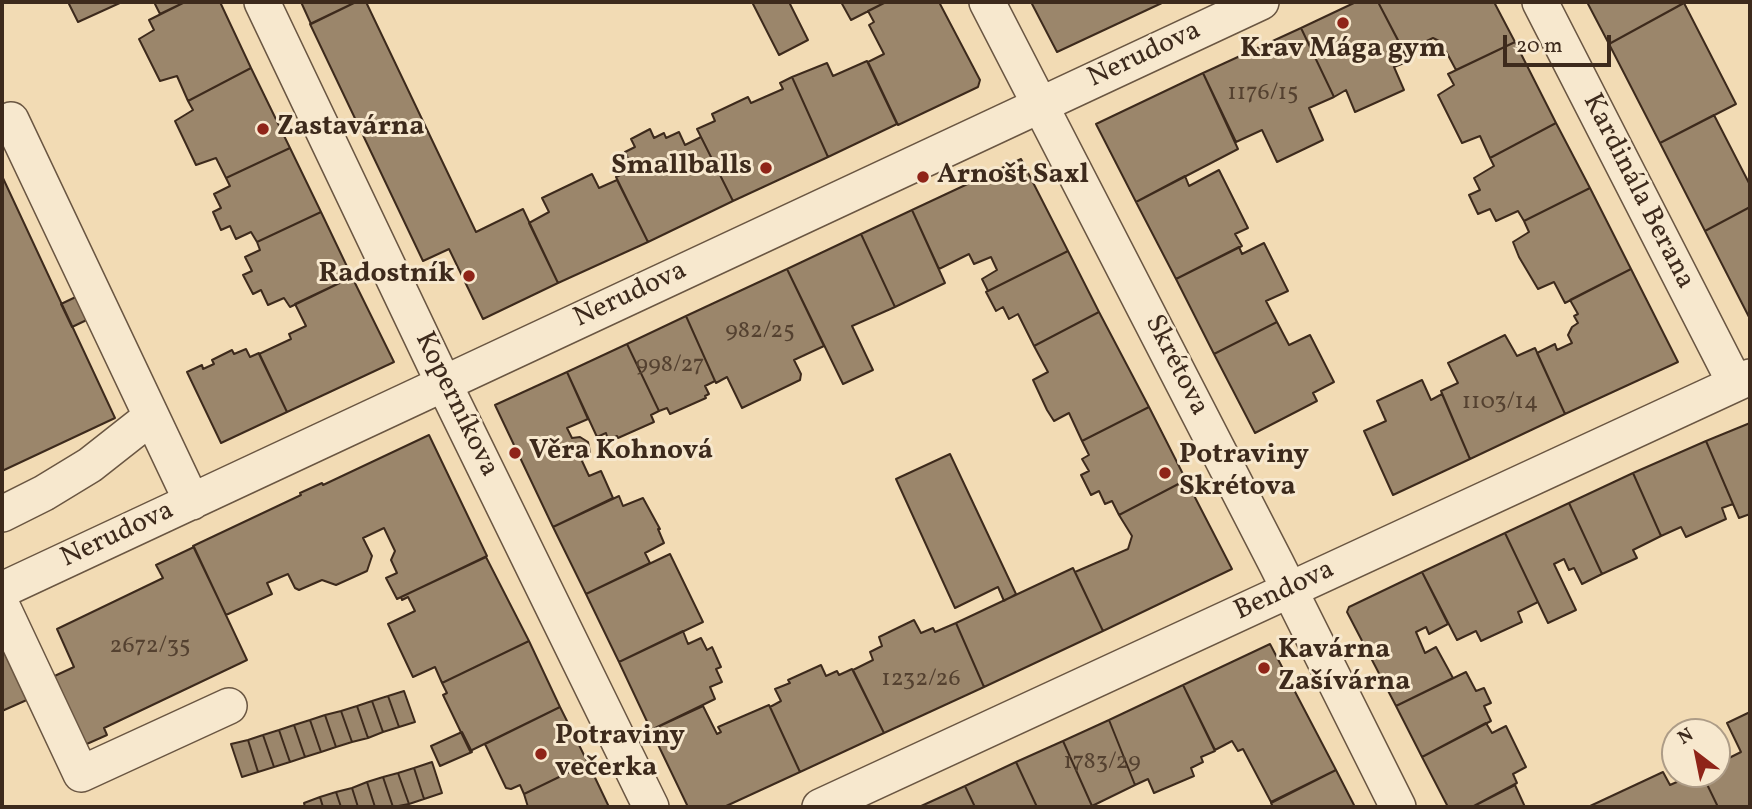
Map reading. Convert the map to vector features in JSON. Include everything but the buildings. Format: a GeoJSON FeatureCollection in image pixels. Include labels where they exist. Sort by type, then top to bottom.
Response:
{"type":"FeatureCollection","features":[{"type":"Feature","properties":{"kind":"street","name":"Koperníkova"},"geometry":{"type":"LineString","coordinates":[[262,2],[444,384],[651,807]]}},
{"type":"Feature","properties":{"kind":"street","name":"Skrétova"},"geometry":{"type":"LineString","coordinates":[[987,2],[1290,590],[1398,807]]}},
{"type":"Feature","properties":{"kind":"street","name":"Nerudova"},"geometry":{"type":"LineString","coordinates":[[2,590],[1261,2]]}},
{"type":"Feature","properties":{"kind":"street","name":"Kardinála Berana"},"geometry":{"type":"LineString","coordinates":[[1540,2],[1742,380]]}},
{"type":"Feature","properties":{"kind":"street"},"geometry":{"type":"LineString","coordinates":[[11,120],[192,502]]}},
{"type":"Feature","properties":{"kind":"street","name":"Bendova"},"geometry":{"type":"LineString","coordinates":[[820,807],[1742,380]]}},
{"type":"Feature","properties":{"kind":"street"},"geometry":{"type":"LineString","coordinates":[[2,514],[90,465],[151,417]]}},
{"type":"Feature","properties":{"kind":"street"},"geometry":{"type":"LineString","coordinates":[[2,607],[81,774],[229,706]]}},
{"type":"Feature","properties":{"kind":"place","name":"Krav Mága gym"},"geometry":{"type":"Point","coordinates":[1343,23]}},
{"type":"Feature","properties":{"kind":"place","name":"Zastavárna"},"geometry":{"type":"Point","coordinates":[263,129]}},
{"type":"Feature","properties":{"kind":"place","name":"Smallballs"},"geometry":{"type":"Point","coordinates":[766,168]}},
{"type":"Feature","properties":{"kind":"place","name":"Arnošt Saxl"},"geometry":{"type":"Point","coordinates":[923,177]}},
{"type":"Feature","properties":{"kind":"place","name":"Radostník"},"geometry":{"type":"Point","coordinates":[469,276]}},
{"type":"Feature","properties":{"kind":"place","name":"Věra Kohnová"},"geometry":{"type":"Point","coordinates":[515,453]}},
{"type":"Feature","properties":{"kind":"place","name":"Potraviny Skrétova"},"geometry":{"type":"Point","coordinates":[1165,473]}},
{"type":"Feature","properties":{"kind":"place","name":"Kavárna Zašívárna"},"geometry":{"type":"Point","coordinates":[1264,668]}},
{"type":"Feature","properties":{"kind":"place","name":"Potraviny večerka"},"geometry":{"type":"Point","coordinates":[541,754]}}]}
